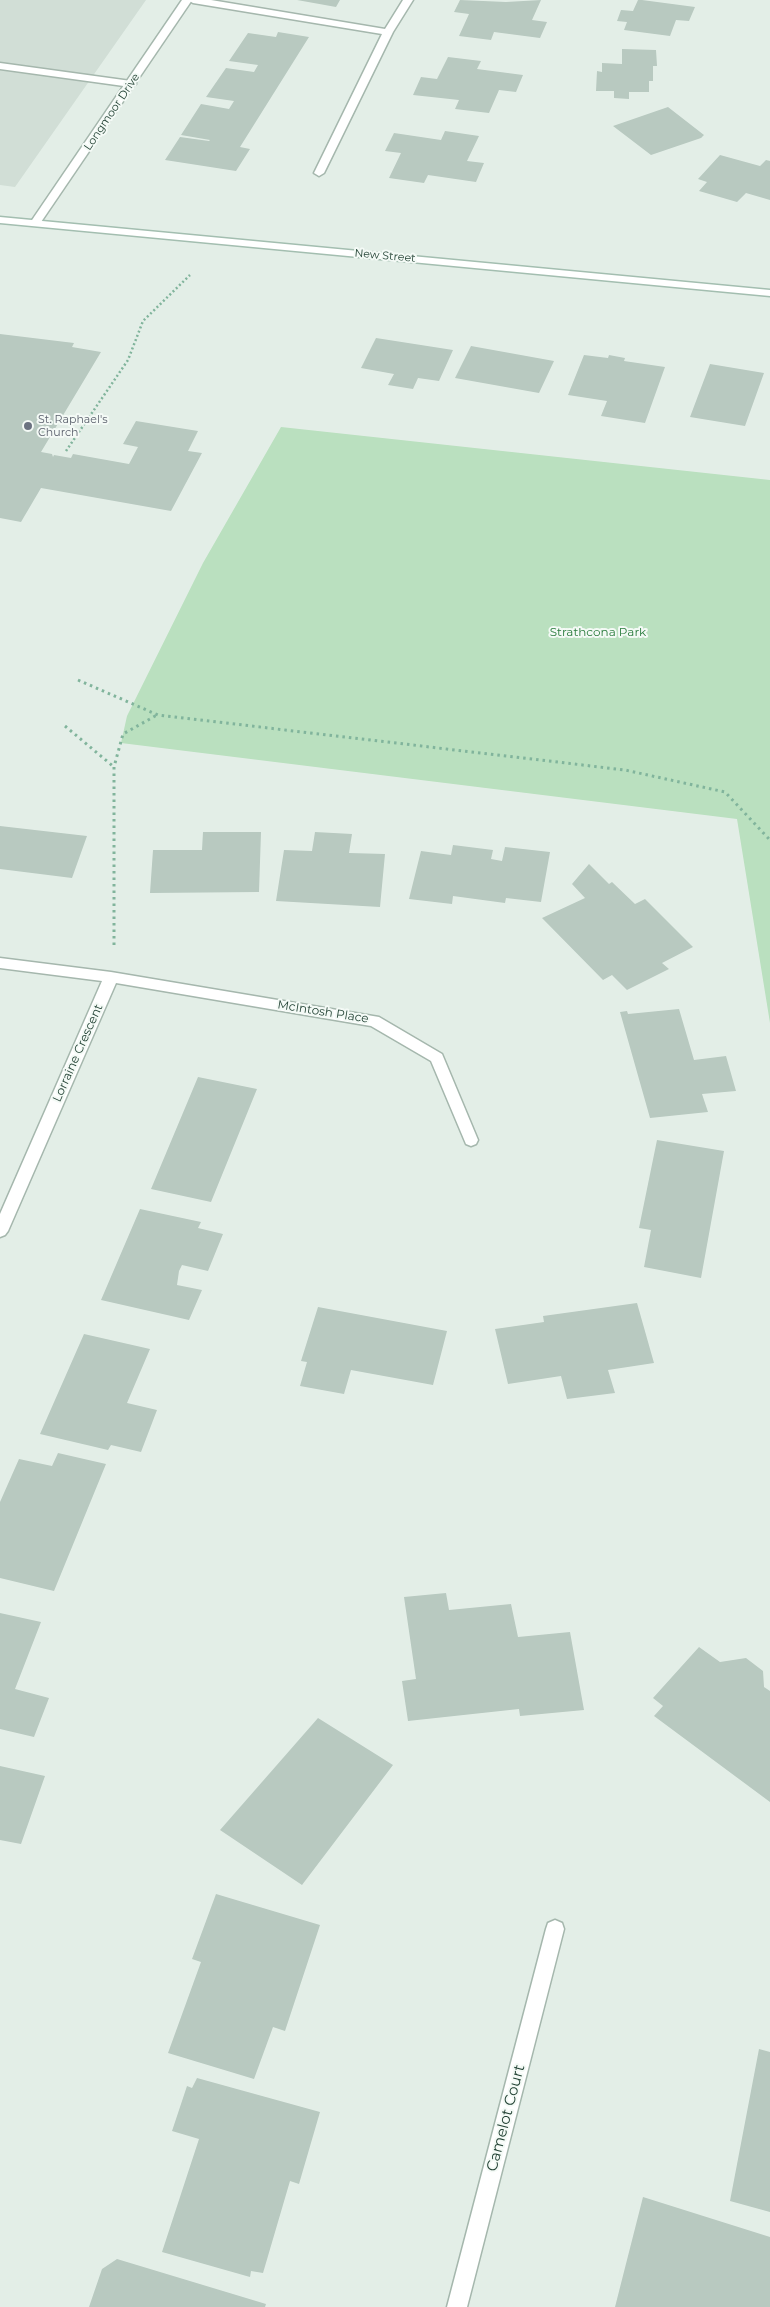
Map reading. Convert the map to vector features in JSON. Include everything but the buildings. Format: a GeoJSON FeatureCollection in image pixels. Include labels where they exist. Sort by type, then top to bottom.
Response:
{"type":"FeatureCollection","features":[{"type":"Feature","properties":{"kind":"street","name":"Longmoor Drive"},"geometry":{"type":"LineString","coordinates":[[36,223],[187,0]]}},
{"type":"Feature","properties":{"kind":"street"},"geometry":{"type":"LineString","coordinates":[[193,0],[388,32]]}},
{"type":"Feature","properties":{"kind":"street"},"geometry":{"type":"LineString","coordinates":[[319,173],[388,32],[408,0]]}},
{"type":"Feature","properties":{"kind":"street"},"geometry":{"type":"LineString","coordinates":[[0,66],[131,84]]}},
{"type":"Feature","properties":{"kind":"street","name":"New Street"},"geometry":{"type":"LineString","coordinates":[[0,220],[770,292]]}},
{"type":"Feature","properties":{"kind":"street"},"geometry":{"type":"LineString","coordinates":[[0,963],[111,977]]}},
{"type":"Feature","properties":{"kind":"street","name":"McIntosh Place"},"geometry":{"type":"LineString","coordinates":[[111,977],[374,1020],[437,1058],[471,1140]]}},
{"type":"Feature","properties":{"kind":"street","name":"Lorraine Crescent"},"geometry":{"type":"LineString","coordinates":[[0,1231],[111,977]]}},
{"type":"Feature","properties":{"kind":"street","name":"Camelot Court"},"geometry":{"type":"LineString","coordinates":[[457,2307],[555,1929]]}},
{"type":"Feature","properties":{"kind":"path"},"geometry":{"type":"LineString","coordinates":[[66,451],[128,360],[143,321],[190,275]]}},
{"type":"Feature","properties":{"kind":"path"},"geometry":{"type":"LineString","coordinates":[[78,680],[158,715],[625,770],[725,792],[770,840]]}},
{"type":"Feature","properties":{"kind":"path"},"geometry":{"type":"LineString","coordinates":[[111,977],[114,944],[114,768],[124,734],[158,715]]}},
{"type":"Feature","properties":{"kind":"path"},"geometry":{"type":"LineString","coordinates":[[65,726],[114,768]]}},
{"type":"Feature","properties":{"kind":"shaded area"},"geometry":{"type":"Polygon","coordinates":[[[0,0],[146,0],[15,187],[0,185],[0,0]]]}},
{"type":"Feature","properties":{"kind":"green space","name":"Strathcona Park"},"geometry":{"type":"Polygon","coordinates":[[[281,427],[770,480],[770,1023],[737,819],[121,743],[127,716],[203,563],[281,427]]]}},
{"type":"Feature","properties":{"kind":"place","name":"St. Raphael's Church"},"geometry":{"type":"Point","coordinates":[28,426]}}]}
